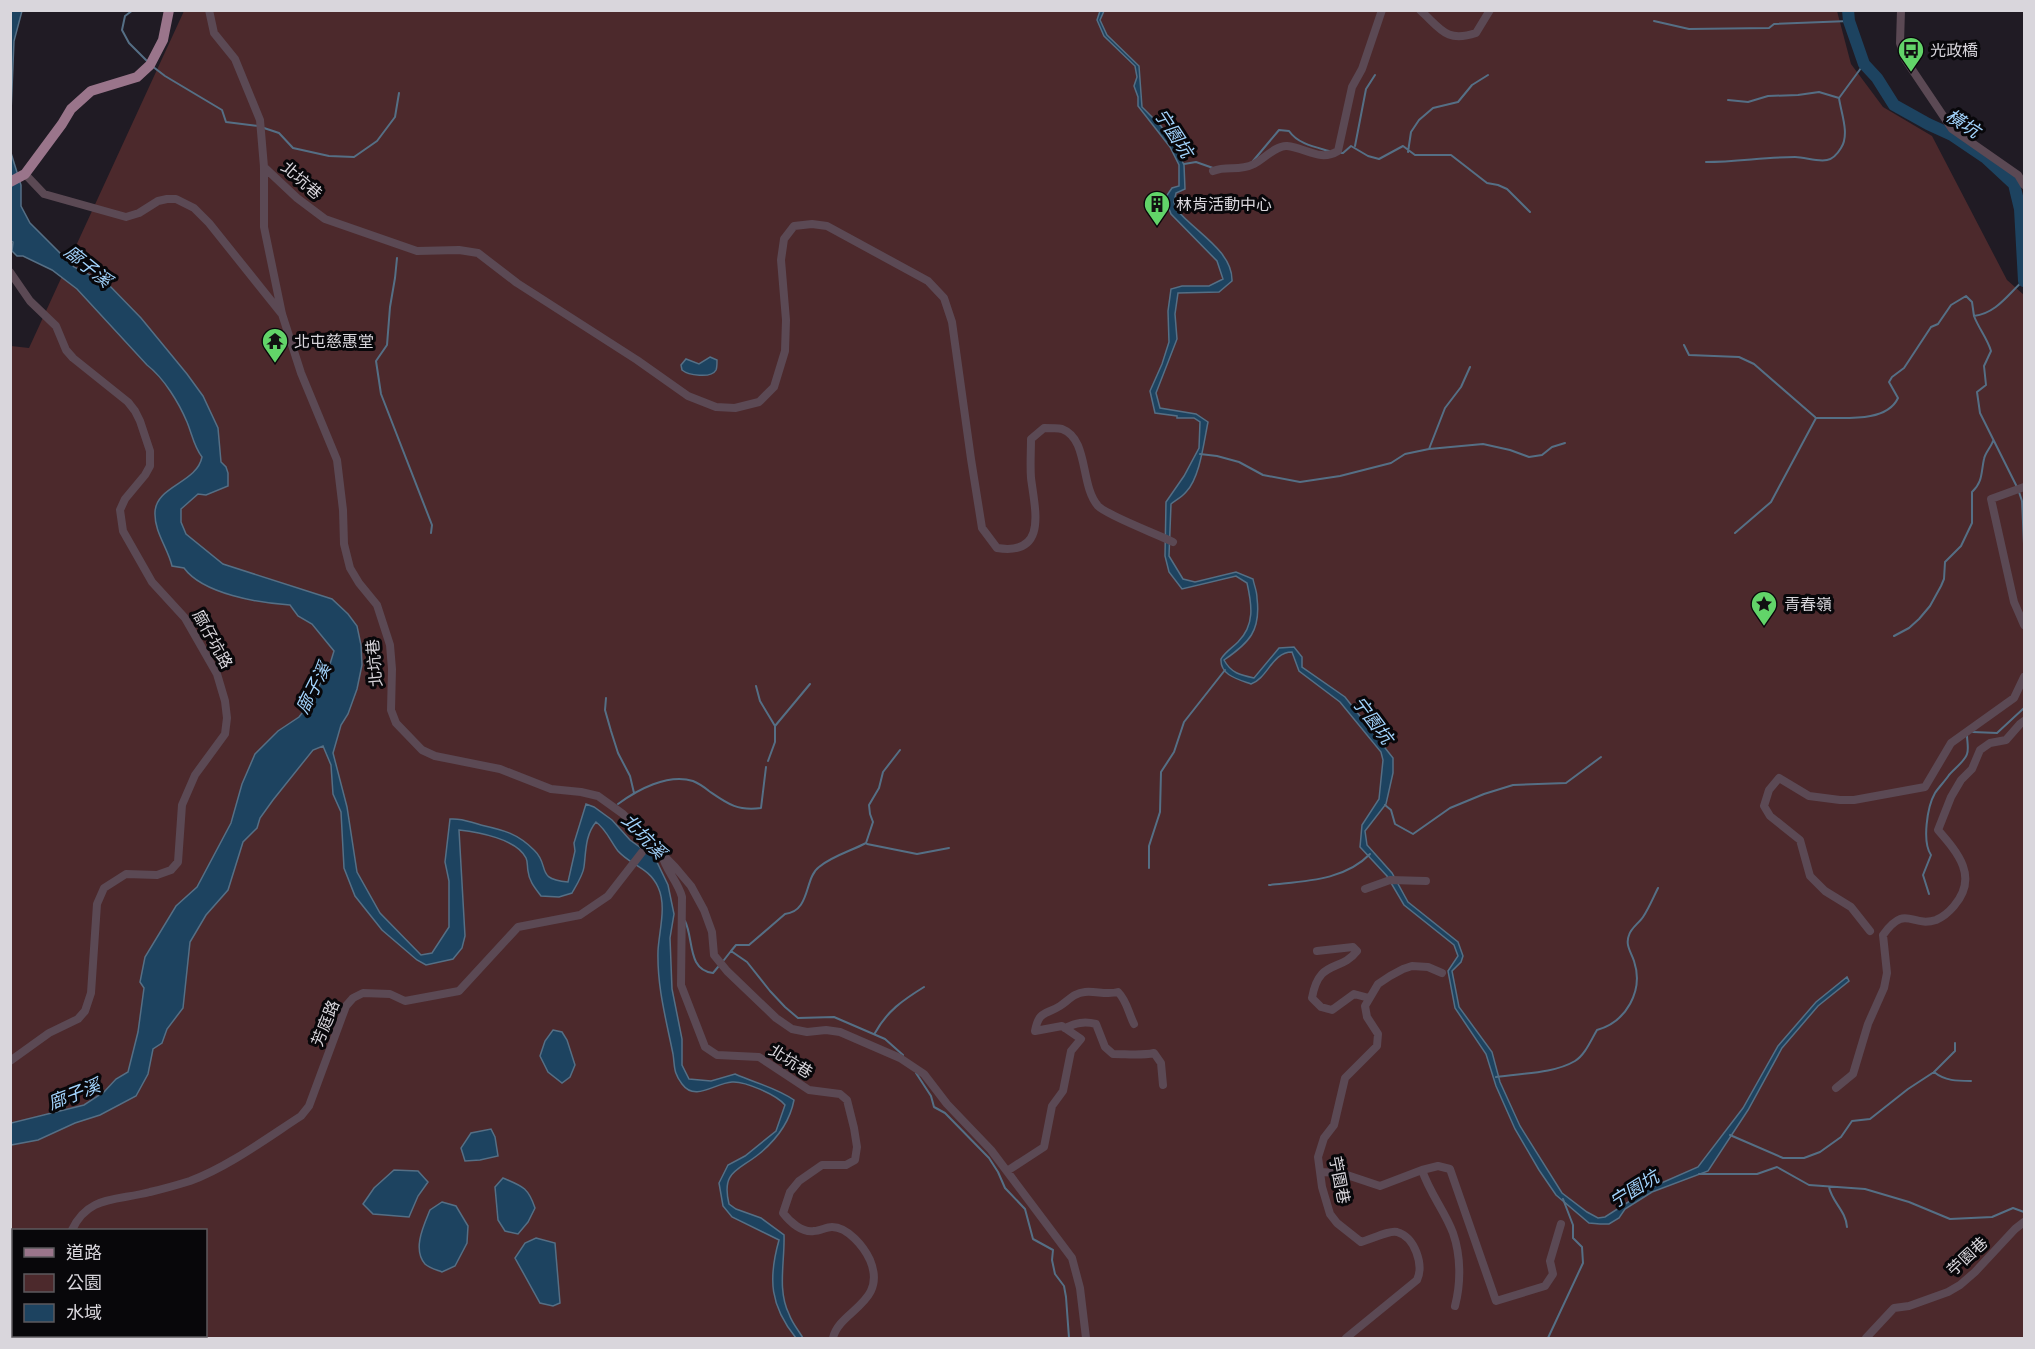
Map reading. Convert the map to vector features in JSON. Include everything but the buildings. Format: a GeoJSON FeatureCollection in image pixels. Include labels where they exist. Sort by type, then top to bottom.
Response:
{"type":"FeatureCollection","features":[{"type":"Feature","properties":{"kind":"main road"},"geometry":{"type":"LineString","coordinates":[[10,182],[23,175],[71,109],[92,91],[137,77],[152,63],[163,40],[170,10]]}},
{"type":"Feature","properties":{"kind":"street","name":"北坑巷"},"geometry":{"type":"LineString","coordinates":[[209,10],[214,33],[234,59],[260,120],[264,167],[264,227],[282,315],[301,373],[337,460],[343,510],[344,544],[350,568],[377,605],[390,645],[391,710],[396,723],[422,750],[435,756],[500,769],[551,789],[598,796],[623,814],[686,880],[705,910],[712,932],[714,955],[727,971],[777,1017],[792,1029],[807,1032],[826,1030],[840,1032],[884,1050],[924,1074],[947,1104],[991,1150],[1072,1258],[1080,1288],[1086,1338]]}},
{"type":"Feature","properties":{"kind":"street"},"geometry":{"type":"LineString","coordinates":[[1213,171],[1224,166],[1239,170],[1286,146],[1320,156],[1338,151],[1352,87],[1362,69],[1382,10]]}},
{"type":"Feature","properties":{"kind":"street"},"geometry":{"type":"LineString","coordinates":[[1420,10],[1448,36],[1458,38],[1476,33],[1490,10]]}},
{"type":"Feature","properties":{"kind":"street"},"geometry":{"type":"LineString","coordinates":[[1901,10],[1900,43],[1905,59],[1952,129],[2018,175],[2025,185]]}},
{"type":"Feature","properties":{"kind":"street","name":"北坑巷"},"geometry":{"type":"LineString","coordinates":[[264,167],[297,198],[325,219],[417,251],[459,250],[478,253],[517,284],[698,402],[716,407],[735,408],[759,402],[774,387],[785,351],[786,320],[781,260],[783,239],[794,226],[813,224],[827,226],[928,281],[944,298],[952,322],[982,528],[997,548],[1012,550],[1024,545],[1033,536],[1037,522],[1031,473],[1031,439],[1044,428],[1060,429],[1073,436],[1080,452],[1088,487],[1099,506],[1173,542]]}},
{"type":"Feature","properties":{"kind":"street","name":"北坑巷"},"geometry":{"type":"LineString","coordinates":[[23,175],[44,194],[126,217],[167,199],[176,199],[194,208],[209,223],[282,315]]}},
{"type":"Feature","properties":{"kind":"street","name":"廍仔坑路"},"geometry":{"type":"LineString","coordinates":[[10,272],[30,301],[57,326],[66,350],[73,358],[128,402],[135,411],[150,451],[150,466],[146,475],[125,499],[120,510],[123,531],[152,582],[185,618],[217,674],[225,701],[227,718],[225,734],[195,775],[182,805],[178,862],[171,870],[158,875],[126,874],[104,888],[97,904],[91,993],[85,1011],[78,1019],[49,1033],[10,1060]]}},
{"type":"Feature","properties":{"kind":"street"},"geometry":{"type":"LineString","coordinates":[[2020,488],[1991,499],[2014,602],[2025,625]]}},
{"type":"Feature","properties":{"kind":"street"},"geometry":{"type":"LineString","coordinates":[[1870,931],[1851,907],[1825,891],[1810,876],[1800,840],[1770,816],[1764,806],[1769,790],[1779,778],[1809,796],[1854,801],[1925,787],[1951,742],[2014,698],[2025,677]]}},
{"type":"Feature","properties":{"kind":"street"},"geometry":{"type":"LineString","coordinates":[[1836,1088],[1853,1074],[1868,1024],[1884,988],[1887,973],[1883,935],[1891,924],[1904,917],[1934,920],[1946,914],[1962,897],[1965,880],[1964,865],[1957,852],[1938,830],[1951,797],[1961,780],[1972,769],[1980,750],[1990,743],[2006,740],[2025,721]]}},
{"type":"Feature","properties":{"kind":"street","name":"芳庭路"},"geometry":{"type":"LineString","coordinates":[[73,1229],[84,1212],[95,1203],[148,1193],[191,1180],[219,1167],[302,1116],[309,1106],[346,1006],[352,998],[363,993],[377,992],[390,994],[405,1001],[459,991],[518,927],[580,915],[608,896],[650,842]]}},
{"type":"Feature","properties":{"kind":"street","name":"北坑巷"},"geometry":{"type":"LineString","coordinates":[[662,854],[664,863],[679,886],[682,897],[681,985],[705,1047],[717,1055],[759,1057],[809,1090],[840,1094],[847,1100],[857,1147],[855,1160],[846,1165],[822,1165],[799,1181],[790,1192],[783,1213],[788,1220],[800,1228],[812,1232],[833,1227],[842,1229],[852,1236],[868,1257],[873,1269],[873,1280],[869,1293],[862,1304],[834,1330],[833,1338]]}},
{"type":"Feature","properties":{"kind":"street"},"geometry":{"type":"LineString","coordinates":[[1365,889],[1390,880],[1426,881]]}},
{"type":"Feature","properties":{"kind":"street"},"geometry":{"type":"LineString","coordinates":[[1317,951],[1353,947],[1357,951],[1351,958],[1324,971],[1314,986],[1312,998],[1321,1008],[1332,1010],[1354,994],[1369,998],[1378,984],[1412,966],[1428,967],[1442,974]]}},
{"type":"Feature","properties":{"kind":"street"},"geometry":{"type":"LineString","coordinates":[[1007,1171],[1044,1147],[1052,1106],[1063,1091],[1071,1051],[1081,1039],[1062,1026],[1035,1031],[1037,1020],[1045,1012],[1083,992],[1112,994],[1118,992],[1126,1000],[1128,1012],[1134,1024]]}},
{"type":"Feature","properties":{"kind":"street","name":"苧園巷"},"geometry":{"type":"LineString","coordinates":[[1346,1338],[1417,1280],[1420,1269],[1412,1245],[1398,1233],[1389,1232],[1361,1242],[1337,1223],[1330,1214],[1320,1172],[1318,1157],[1320,1146],[1334,1125],[1345,1078],[1377,1046],[1378,1034],[1368,1017],[1365,1006],[1369,998]]}},
{"type":"Feature","properties":{"kind":"street"},"geometry":{"type":"LineString","coordinates":[[1065,1028],[1075,1023],[1096,1024],[1105,1047],[1113,1054],[1154,1053],[1161,1063],[1163,1085]]}},
{"type":"Feature","properties":{"kind":"street"},"geometry":{"type":"LineString","coordinates":[[1320,1172],[1341,1173],[1380,1186],[1438,1166],[1450,1169],[1496,1300],[1545,1286],[1553,1274],[1550,1261],[1561,1224]]}},
{"type":"Feature","properties":{"kind":"street"},"geometry":{"type":"LineString","coordinates":[[1422,1170],[1428,1189],[1453,1233],[1460,1287],[1455,1306]]}},
{"type":"Feature","properties":{"kind":"street","name":"苧園巷"},"geometry":{"type":"LineString","coordinates":[[1866,1338],[1894,1308],[1909,1306],[1948,1292],[1960,1285],[2025,1222]]}},
{"type":"Feature","properties":{"kind":"green space"},"geometry":{"type":"Polygon","coordinates":[[[184,11],[1837,11],[1851,64],[1883,107],[1932,136],[2007,280],[2024,295],[2024,1338],[11,1338],[11,346],[29,348],[184,11]]]}},
{"type":"Feature","properties":{"kind":"water"},"geometry":{"type":"Polygon","coordinates":[[[11,10],[22,11],[14,41],[11,112],[11,10]]]}},
{"type":"Feature","properties":{"kind":"water"},"geometry":{"type":"Polygon","coordinates":[[[1100,11],[1104,11],[1100,20],[1107,35],[1139,66],[1142,107],[1161,126],[1184,165],[1185,189],[1176,193],[1174,202],[1177,210],[1220,251],[1231,270],[1232,281],[1219,292],[1178,293],[1175,314],[1177,339],[1156,393],[1160,408],[1196,414],[1208,422],[1195,478],[1184,494],[1171,504],[1169,556],[1183,579],[1195,582],[1236,572],[1253,579],[1257,593],[1257,619],[1255,628],[1246,642],[1224,660],[1233,671],[1254,678],[1279,648],[1294,647],[1302,657],[1302,667],[1345,697],[1393,758],[1393,773],[1386,804],[1365,831],[1367,845],[1392,873],[1408,902],[1458,942],[1463,956],[1461,962],[1452,971],[1459,1007],[1492,1052],[1500,1082],[1520,1126],[1562,1193],[1587,1212],[1598,1218],[1605,1217],[1650,1188],[1698,1167],[1743,1108],[1778,1046],[1816,1002],[1847,977],[1849,981],[1818,1006],[1782,1048],[1748,1110],[1708,1171],[1652,1192],[1625,1209],[1619,1218],[1609,1224],[1589,1223],[1556,1195],[1539,1170],[1515,1129],[1496,1086],[1486,1054],[1455,1008],[1448,971],[1458,956],[1454,945],[1404,905],[1387,876],[1360,847],[1362,825],[1379,799],[1383,760],[1381,752],[1340,702],[1299,671],[1292,652],[1280,656],[1257,681],[1251,684],[1226,673],[1221,659],[1238,642],[1250,622],[1251,607],[1247,583],[1236,576],[1182,589],[1169,572],[1165,556],[1166,502],[1184,476],[1199,448],[1200,422],[1194,418],[1177,418],[1177,416],[1155,413],[1150,391],[1169,342],[1168,311],[1171,289],[1182,286],[1209,286],[1223,279],[1217,261],[1171,214],[1165,198],[1172,188],[1179,186],[1179,165],[1170,147],[1138,106],[1134,86],[1137,77],[1135,66],[1104,36],[1097,20],[1100,11]]]}},
{"type":"Feature","properties":{"kind":"water"},"geometry":{"type":"Polygon","coordinates":[[[10,128],[11,153],[21,185],[21,206],[30,223],[74,267],[108,284],[141,318],[203,396],[218,428],[221,462],[228,473],[228,486],[206,495],[198,494],[181,509],[181,522],[186,534],[223,564],[332,599],[357,626],[362,665],[357,689],[348,714],[341,725],[333,753],[347,807],[357,872],[380,913],[421,955],[432,953],[449,927],[449,881],[445,862],[450,819],[466,820],[516,836],[528,844],[539,856],[547,875],[568,882],[575,851],[574,843],[586,804],[612,820],[630,840],[655,858],[668,885],[674,914],[670,938],[672,989],[682,1039],[682,1065],[689,1079],[711,1081],[735,1074],[772,1088],[794,1100],[789,1115],[776,1136],[765,1149],[729,1178],[727,1193],[729,1204],[761,1218],[784,1235],[783,1295],[790,1317],[803,1338],[796,1338],[787,1326],[776,1303],[773,1267],[779,1240],[732,1217],[723,1206],[719,1183],[728,1165],[745,1156],[776,1131],[785,1105],[768,1093],[738,1082],[726,1083],[699,1092],[687,1089],[679,1080],[660,990],[658,951],[662,919],[661,894],[650,875],[618,851],[606,832],[596,822],[588,838],[582,873],[572,893],[559,897],[541,896],[531,881],[527,860],[521,851],[506,841],[459,830],[465,936],[462,948],[453,959],[426,965],[382,930],[355,896],[344,868],[341,812],[333,794],[331,765],[323,746],[313,750],[260,818],[257,828],[243,842],[228,890],[206,915],[190,942],[183,1008],[167,1029],[162,1043],[153,1049],[148,1074],[136,1096],[100,1115],[75,1123],[38,1140],[11,1145],[11,1123],[84,1105],[128,1072],[138,1032],[144,988],[140,982],[145,957],[176,906],[197,887],[231,823],[242,784],[255,754],[278,731],[299,717],[311,702],[334,651],[312,624],[298,616],[290,605],[263,602],[218,591],[193,577],[184,568],[172,566],[155,519],[157,503],[169,490],[193,473],[202,457],[180,407],[159,377],[77,289],[52,270],[23,256],[17,256],[12,251],[13,242],[10,240],[10,128]]]}},
{"type":"Feature","properties":{"kind":"water"},"geometry":{"type":"Polygon","coordinates":[[[710,357],[717,360],[713,373],[699,375],[682,370],[681,365],[686,359],[699,364],[710,357]]]}},
{"type":"Feature","properties":{"kind":"water"},"geometry":{"type":"Polygon","coordinates":[[[553,1030],[562,1032],[575,1065],[570,1077],[562,1083],[548,1072],[540,1056],[545,1041],[553,1030]]]}},
{"type":"Feature","properties":{"kind":"water"},"geometry":{"type":"Polygon","coordinates":[[[491,1129],[495,1137],[498,1156],[465,1161],[461,1148],[471,1133],[491,1129]]]}},
{"type":"Feature","properties":{"kind":"water"},"geometry":{"type":"Polygon","coordinates":[[[394,1170],[418,1171],[428,1182],[418,1196],[409,1217],[373,1214],[363,1204],[374,1188],[394,1170]]]}},
{"type":"Feature","properties":{"kind":"water"},"geometry":{"type":"Polygon","coordinates":[[[503,1178],[523,1188],[530,1196],[535,1208],[528,1222],[518,1234],[505,1231],[498,1220],[495,1187],[503,1178]]]}},
{"type":"Feature","properties":{"kind":"water"},"geometry":{"type":"Polygon","coordinates":[[[442,1202],[456,1206],[468,1226],[467,1243],[455,1266],[442,1272],[425,1264],[421,1258],[419,1244],[430,1210],[442,1202]]]}},
{"type":"Feature","properties":{"kind":"water"},"geometry":{"type":"Polygon","coordinates":[[[536,1238],[555,1243],[560,1303],[553,1306],[540,1303],[515,1258],[525,1243],[536,1238]]]}},
{"type":"Feature","properties":{"kind":"waterway"},"geometry":{"type":"LineString","coordinates":[[133,10],[125,16],[122,30],[129,43],[148,62]]}},
{"type":"Feature","properties":{"kind":"waterway","name":"橫坑"},"geometry":{"type":"LineString","coordinates":[[1848,10],[1849,21],[1864,64],[1877,78],[1894,105],[1952,135],[1986,158],[2014,184],[2020,209],[2024,281]]}},
{"type":"Feature","properties":{"kind":"waterway"},"geometry":{"type":"LineString","coordinates":[[1654,21],[1689,29],[1769,28],[1774,24],[1849,21]]}},
{"type":"Feature","properties":{"kind":"waterway"},"geometry":{"type":"LineString","coordinates":[[1728,100],[1748,102],[1768,96],[1819,92],[1839,98],[1864,64]]}},
{"type":"Feature","properties":{"kind":"waterway"},"geometry":{"type":"LineString","coordinates":[[152,66],[222,110],[226,122],[259,126]]}},
{"type":"Feature","properties":{"kind":"waterway"},"geometry":{"type":"LineString","coordinates":[[1355,146],[1366,89],[1375,75]]}},
{"type":"Feature","properties":{"kind":"waterway"},"geometry":{"type":"LineString","coordinates":[[1408,152],[1411,132],[1419,120],[1433,108],[1458,102],[1472,85],[1488,75]]}},
{"type":"Feature","properties":{"kind":"waterway"},"geometry":{"type":"LineString","coordinates":[[264,128],[279,133],[293,148],[329,156],[354,157],[377,141],[395,117],[399,93]]}},
{"type":"Feature","properties":{"kind":"waterway"},"geometry":{"type":"LineString","coordinates":[[1706,162],[1784,157],[1827,160],[1837,154],[1844,142],[1844,123],[1839,98]]}},
{"type":"Feature","properties":{"kind":"waterway"},"geometry":{"type":"LineString","coordinates":[[1253,161],[1279,130],[1289,131],[1302,142],[1329,151]]}},
{"type":"Feature","properties":{"kind":"waterway"},"geometry":{"type":"LineString","coordinates":[[1340,153],[1351,146],[1368,156],[1379,159],[1403,146],[1415,155],[1451,155],[1487,183],[1507,189],[1530,212]]}},
{"type":"Feature","properties":{"kind":"waterway"},"geometry":{"type":"LineString","coordinates":[[1184,164],[1196,162],[1213,168]]}},
{"type":"Feature","properties":{"kind":"waterway"},"geometry":{"type":"LineString","coordinates":[[397,258],[387,345],[376,361],[381,394],[432,525],[431,533]]}},
{"type":"Feature","properties":{"kind":"waterway"},"geometry":{"type":"LineString","coordinates":[[1735,533],[1771,502],[1816,418],[1862,417],[1883,412],[1898,398],[1889,382],[1892,377],[1904,368],[1931,327],[1938,324],[1951,305],[1966,296],[1972,302],[1974,316],[1982,314],[1996,307],[2024,280]]}},
{"type":"Feature","properties":{"kind":"waterway"},"geometry":{"type":"LineString","coordinates":[[1974,316],[1991,351],[1984,366],[1986,385],[1977,392],[1980,413],[2017,487]]}},
{"type":"Feature","properties":{"kind":"waterway"},"geometry":{"type":"LineString","coordinates":[[1684,345],[1689,355],[1739,357],[1754,364],[1815,417]]}},
{"type":"Feature","properties":{"kind":"waterway"},"geometry":{"type":"LineString","coordinates":[[1429,449],[1445,408],[1461,387],[1470,367]]}},
{"type":"Feature","properties":{"kind":"waterway"},"geometry":{"type":"LineString","coordinates":[[1894,636],[1909,628],[1919,619],[1930,606],[1941,586],[1944,579],[1945,562],[1961,546],[1972,523],[1972,492],[1980,481],[1985,457],[1993,441]]}},
{"type":"Feature","properties":{"kind":"waterway"},"geometry":{"type":"LineString","coordinates":[[1200,454],[1239,462],[1263,475],[1300,482],[1340,476],[1391,463],[1405,454],[1429,449],[1483,444],[1529,457],[1542,455],[1552,447],[1565,443]]}},
{"type":"Feature","properties":{"kind":"waterway"},"geometry":{"type":"LineString","coordinates":[[2019,492],[2022,501],[2024,544]]}},
{"type":"Feature","properties":{"kind":"waterway"},"geometry":{"type":"LineString","coordinates":[[1149,868],[1149,846],[1160,812],[1161,772],[1174,752],[1184,722],[1225,670]]}},
{"type":"Feature","properties":{"kind":"waterway"},"geometry":{"type":"LineString","coordinates":[[768,761],[775,742],[775,726],[810,684]]}},
{"type":"Feature","properties":{"kind":"waterway"},"geometry":{"type":"LineString","coordinates":[[756,686],[760,701],[775,726]]}},
{"type":"Feature","properties":{"kind":"waterway"},"geometry":{"type":"LineString","coordinates":[[606,698],[605,710],[611,731],[618,753],[630,776],[634,793]]}},
{"type":"Feature","properties":{"kind":"waterway"},"geometry":{"type":"LineString","coordinates":[[1973,732],[1997,733],[2024,708]]}},
{"type":"Feature","properties":{"kind":"waterway"},"geometry":{"type":"LineString","coordinates":[[1929,894],[1923,875],[1931,855],[1926,833],[1930,807],[1937,791],[1966,757],[1967,735]]}},
{"type":"Feature","properties":{"kind":"waterway"},"geometry":{"type":"LineString","coordinates":[[731,951],[736,945],[749,945],[785,914],[799,907],[814,872],[819,867],[866,843],[873,822],[869,805],[879,788],[883,772],[900,750]]}},
{"type":"Feature","properties":{"kind":"waterway"},"geometry":{"type":"LineString","coordinates":[[1385,805],[1391,810],[1395,824],[1413,834],[1450,808],[1484,794],[1513,785],[1566,783],[1601,757]]}},
{"type":"Feature","properties":{"kind":"waterway"},"geometry":{"type":"LineString","coordinates":[[618,804],[653,784],[683,779],[697,783],[733,806],[761,808],[766,767]]}},
{"type":"Feature","properties":{"kind":"waterway"},"geometry":{"type":"LineString","coordinates":[[867,844],[917,854],[949,848]]}},
{"type":"Feature","properties":{"kind":"waterway"},"geometry":{"type":"LineString","coordinates":[[1269,885],[1309,881],[1336,875],[1360,863],[1370,854]]}},
{"type":"Feature","properties":{"kind":"waterway"},"geometry":{"type":"LineString","coordinates":[[1496,1077],[1547,1071],[1575,1061],[1585,1051],[1597,1030],[1607,1026],[1624,1013],[1630,1004],[1637,983],[1628,939],[1631,930],[1645,914],[1658,888]]}},
{"type":"Feature","properties":{"kind":"waterway"},"geometry":{"type":"LineString","coordinates":[[685,921],[695,960],[699,966],[713,973],[718,967]]}},
{"type":"Feature","properties":{"kind":"waterway"},"geometry":{"type":"LineString","coordinates":[[724,960],[731,951],[747,962],[770,991],[798,1018],[834,1017],[885,1039],[903,1055]]}},
{"type":"Feature","properties":{"kind":"waterway"},"geometry":{"type":"LineString","coordinates":[[875,1033],[896,1007],[924,987]]}},
{"type":"Feature","properties":{"kind":"waterway"},"geometry":{"type":"LineString","coordinates":[[1730,1135],[1783,1158],[1804,1158],[1820,1152],[1841,1137],[1852,1121],[1870,1119],[1934,1072],[1955,1051],[1955,1043]]}},
{"type":"Feature","properties":{"kind":"waterway"},"geometry":{"type":"LineString","coordinates":[[1934,1072],[1947,1079],[1971,1081]]}},
{"type":"Feature","properties":{"kind":"waterway"},"geometry":{"type":"LineString","coordinates":[[916,1073],[931,1096],[934,1107],[945,1113],[989,1158],[1005,1188],[1025,1209],[1033,1239],[1053,1250],[1052,1260],[1055,1274],[1064,1286],[1069,1338]]}},
{"type":"Feature","properties":{"kind":"waterway","name":"宁園坑"},"geometry":{"type":"LineString","coordinates":[[1699,1174],[1757,1174],[1777,1167],[1809,1185],[1865,1189],[1909,1202],[1950,1219],[1992,1217],[2013,1208],[2024,1212]]}},
{"type":"Feature","properties":{"kind":"waterway"},"geometry":{"type":"LineString","coordinates":[[1829,1187],[1847,1227]]}},
{"type":"Feature","properties":{"kind":"waterway"},"geometry":{"type":"LineString","coordinates":[[1548,1338],[1583,1263],[1582,1247],[1573,1238],[1573,1225],[1563,1199]]}},
{"type":"Feature","properties":{"kind":"place","name":"光政橋"},"geometry":{"type":"Point","coordinates":[1911,73]}},
{"type":"Feature","properties":{"kind":"place","name":"林肯活動中心"},"geometry":{"type":"Point","coordinates":[1157,227]}},
{"type":"Feature","properties":{"kind":"place","name":"北屯慈惠堂"},"geometry":{"type":"Point","coordinates":[275,364]}},
{"type":"Feature","properties":{"kind":"place","name":"青春嶺"},"geometry":{"type":"Point","coordinates":[1764,627]}},
{"type":"Feature","properties":{"kind":"water label","name":"廍子溪"},"geometry":{"type":"Point","coordinates":[88,266]}},
{"type":"Feature","properties":{"kind":"water label","name":"廍子溪"},"geometry":{"type":"Point","coordinates":[313,688]}},
{"type":"Feature","properties":{"kind":"water label","name":"北坑溪"},"geometry":{"type":"Point","coordinates":[644,836]}},
{"type":"Feature","properties":{"kind":"water label","name":"廍子溪"},"geometry":{"type":"Point","coordinates":[74,1094]}}]}
